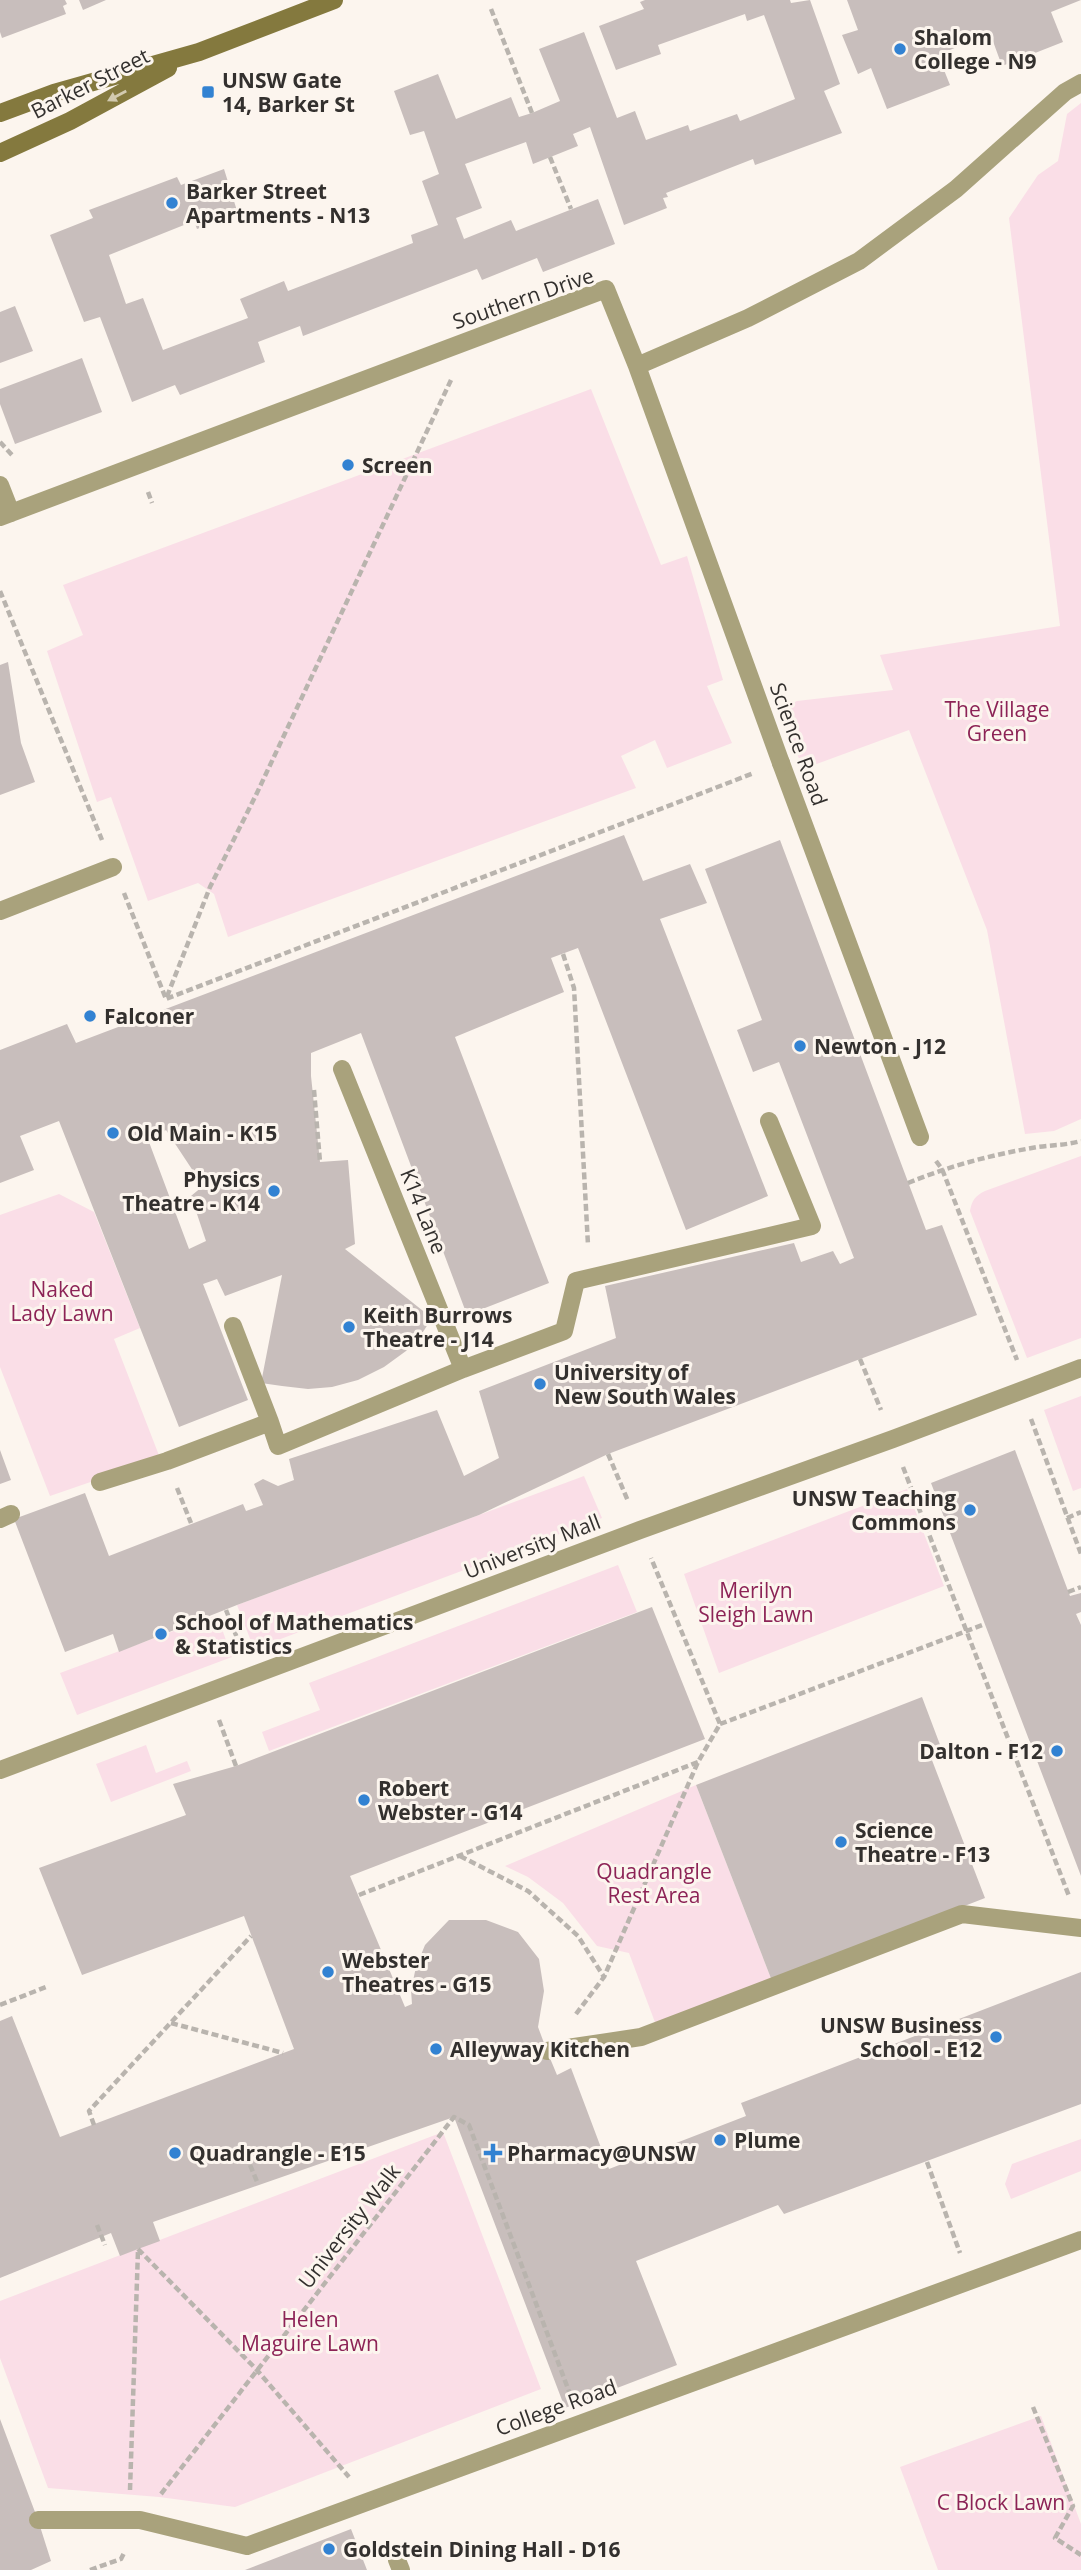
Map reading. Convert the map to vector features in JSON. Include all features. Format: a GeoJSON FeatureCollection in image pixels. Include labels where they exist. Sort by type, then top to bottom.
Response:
{"type":"FeatureCollection","features":[{"type":"Feature","properties":{"kind":"main road","name":"Barker Street"},"geometry":{"type":"LineString","coordinates":[[0,113],[54,93],[199,52],[334,0]]}},
{"type":"Feature","properties":{"kind":"main road","name":"Barker Street"},"geometry":{"type":"LineString","coordinates":[[0,153],[70,121],[199,52]]}},
{"type":"Feature","properties":{"kind":"street"},"geometry":{"type":"LineString","coordinates":[[637,366],[748,318],[859,261],[956,188],[1065,92],[1081,83]]}},
{"type":"Feature","properties":{"kind":"street","name":"Southern Drive"},"geometry":{"type":"LineString","coordinates":[[6,515],[606,289],[637,366]]}},
{"type":"Feature","properties":{"kind":"street","name":"Science Road"},"geometry":{"type":"LineString","coordinates":[[637,366],[920,1137]]}},
{"type":"Feature","properties":{"kind":"street"},"geometry":{"type":"LineString","coordinates":[[0,485],[6,515]]}},
{"type":"Feature","properties":{"kind":"street"},"geometry":{"type":"LineString","coordinates":[[0,911],[113,867]]}},
{"type":"Feature","properties":{"kind":"street","name":"K14 Lane"},"geometry":{"type":"LineString","coordinates":[[342,1069],[463,1369]]}},
{"type":"Feature","properties":{"kind":"street"},"geometry":{"type":"LineString","coordinates":[[233,1326],[278,1446],[463,1369],[564,1331],[576,1281],[812,1226],[769,1121]]}},
{"type":"Feature","properties":{"kind":"street","name":"University Mall"},"geometry":{"type":"LineString","coordinates":[[0,1770],[1081,1368]]}},
{"type":"Feature","properties":{"kind":"street"},"geometry":{"type":"LineString","coordinates":[[100,1482],[167,1461],[270,1422]]}},
{"type":"Feature","properties":{"kind":"street"},"geometry":{"type":"LineString","coordinates":[[547,2051],[641,2037],[962,1914],[1081,1928]]}},
{"type":"Feature","properties":{"kind":"street","name":"College Road"},"geometry":{"type":"LineString","coordinates":[[38,2520],[140,2520],[247,2546],[1081,2239]]}},
{"type":"Feature","properties":{"kind":"path"},"geometry":{"type":"LineString","coordinates":[[491,9],[532,113]]}},
{"type":"Feature","properties":{"kind":"path"},"geometry":{"type":"LineString","coordinates":[[550,157],[571,209]]}},
{"type":"Feature","properties":{"kind":"path"},"geometry":{"type":"LineString","coordinates":[[166,999],[210,887],[256,795],[444,394]]}},
{"type":"Feature","properties":{"kind":"path"},"geometry":{"type":"LineString","coordinates":[[0,592],[166,999]]}},
{"type":"Feature","properties":{"kind":"path"},"geometry":{"type":"LineString","coordinates":[[166,999],[781,762]]}},
{"type":"Feature","properties":{"kind":"path"},"geometry":{"type":"LineString","coordinates":[[563,954],[574,988],[589,1278]]}},
{"type":"Feature","properties":{"kind":"path"},"geometry":{"type":"LineString","coordinates":[[314,1080],[320,1162]]}},
{"type":"Feature","properties":{"kind":"path"},"geometry":{"type":"LineString","coordinates":[[920,1137],[942,1169],[1018,1362],[1027,1410],[1081,1554]]}},
{"type":"Feature","properties":{"kind":"path"},"geometry":{"type":"LineString","coordinates":[[908,1183],[942,1169],[1039,1147],[1081,1141]]}},
{"type":"Feature","properties":{"kind":"path"},"geometry":{"type":"LineString","coordinates":[[860,1359],[1071,1900]]}},
{"type":"Feature","properties":{"kind":"path"},"geometry":{"type":"LineString","coordinates":[[608,1454],[720,1724]]}},
{"type":"Feature","properties":{"kind":"path"},"geometry":{"type":"LineString","coordinates":[[182,1502],[191,1523]]}},
{"type":"Feature","properties":{"kind":"path"},"geometry":{"type":"LineString","coordinates":[[1068,1518],[1081,1512]]}},
{"type":"Feature","properties":{"kind":"path"},"geometry":{"type":"LineString","coordinates":[[1068,1592],[1081,1587]]}},
{"type":"Feature","properties":{"kind":"path"},"geometry":{"type":"LineString","coordinates":[[226,1610],[242,1651]]}},
{"type":"Feature","properties":{"kind":"path"},"geometry":{"type":"LineString","coordinates":[[547,2051],[604,1978],[698,1762],[720,1724],[985,1624]]}},
{"type":"Feature","properties":{"kind":"path"},"geometry":{"type":"LineString","coordinates":[[210,1692],[236,1766]]}},
{"type":"Feature","properties":{"kind":"path"},"geometry":{"type":"LineString","coordinates":[[359,1895],[698,1762]]}},
{"type":"Feature","properties":{"kind":"path"},"geometry":{"type":"LineString","coordinates":[[459,1856],[528,1891],[578,1936],[604,1978]]}},
{"type":"Feature","properties":{"kind":"path"},"geometry":{"type":"LineString","coordinates":[[94,2124],[89,2110],[251,1937]]}},
{"type":"Feature","properties":{"kind":"path"},"geometry":{"type":"LineString","coordinates":[[0,2005],[46,1987]]}},
{"type":"Feature","properties":{"kind":"path"},"geometry":{"type":"LineString","coordinates":[[171,2023],[283,2053]]}},
{"type":"Feature","properties":{"kind":"path","name":"University Walk"},"geometry":{"type":"LineString","coordinates":[[90,2570],[121,2559],[140,2520],[454,2117],[469,2125],[581,2422]]}},
{"type":"Feature","properties":{"kind":"path"},"geometry":{"type":"LineString","coordinates":[[927,2162],[969,2280]]}},
{"type":"Feature","properties":{"kind":"path"},"geometry":{"type":"LineString","coordinates":[[250,2165],[258,2184]]}},
{"type":"Feature","properties":{"kind":"path"},"geometry":{"type":"LineString","coordinates":[[97,2225],[105,2245]]}},
{"type":"Feature","properties":{"kind":"path"},"geometry":{"type":"LineString","coordinates":[[140,2520],[130,2494],[138,2249],[256,2369],[339,2467],[373,2498]]}},
{"type":"Feature","properties":{"kind":"path"},"geometry":{"type":"LineString","coordinates":[[1033,2407],[1073,2506],[1055,2538],[1081,2556]]}},
{"type":"Feature","properties":{"kind":"green space","name":"The Village Green"},"geometry":{"type":"Polygon","coordinates":[[[1081,103],[1081,1119],[1054,1131],[1025,1134],[987,930],[909,730],[803,769],[785,722],[791,704],[797,701],[893,690],[880,655],[1060,626],[1009,218],[1038,175],[1058,161],[1067,114],[1081,103]]]}},
{"type":"Feature","properties":{"kind":"green space"},"geometry":{"type":"Polygon","coordinates":[[[591,389],[661,565],[687,556],[723,680],[707,686],[732,743],[667,768],[655,740],[621,756],[636,788],[228,937],[214,894],[198,883],[148,901],[111,797],[97,802],[47,651],[83,635],[63,585],[591,389]]]}},
{"type":"Feature","properties":{"kind":"green space"},"geometry":{"type":"Polygon","coordinates":[[[1081,1156],[1081,1338],[1027,1358],[970,1211],[971,1207],[974,1199],[985,1191],[1081,1156]]]}},
{"type":"Feature","properties":{"kind":"green space","name":"Naked Lady Lawn"},"geometry":{"type":"Polygon","coordinates":[[[59,1194],[94,1212],[140,1328],[114,1339],[160,1458],[50,1496],[0,1367],[0,1215],[59,1194]]]}},
{"type":"Feature","properties":{"kind":"green space"},"geometry":{"type":"Polygon","coordinates":[[[1081,1396],[1081,1488],[1073,1491],[1044,1410],[1081,1396]]]}},
{"type":"Feature","properties":{"kind":"green space"},"geometry":{"type":"Polygon","coordinates":[[[584,1476],[602,1518],[254,1649],[237,1605],[584,1476]]]}},
{"type":"Feature","properties":{"kind":"green space","name":"Merilyn Sleigh Lawn"},"geometry":{"type":"Polygon","coordinates":[[[907,1489],[944,1586],[719,1673],[684,1574],[907,1489]]]}},
{"type":"Feature","properties":{"kind":"green space"},"geometry":{"type":"Polygon","coordinates":[[[618,1565],[637,1612],[269,1751],[262,1732],[320,1710],[309,1683],[618,1565]]]}},
{"type":"Feature","properties":{"kind":"green space"},"geometry":{"type":"Polygon","coordinates":[[[217,1615],[232,1657],[77,1715],[60,1673],[217,1615]]]}},
{"type":"Feature","properties":{"kind":"green space"},"geometry":{"type":"Polygon","coordinates":[[[146,1745],[156,1773],[187,1761],[191,1771],[111,1802],[96,1764],[146,1745]]]}},
{"type":"Feature","properties":{"kind":"green space","name":"Quadrangle Rest Area"},"geometry":{"type":"Polygon","coordinates":[[[696,1785],[772,1981],[656,2025],[629,1953],[597,1946],[563,1903],[528,1877],[505,1866],[696,1785]]]}},
{"type":"Feature","properties":{"kind":"green space","name":"Helen Maguire Lawn"},"geometry":{"type":"Polygon","coordinates":[[[443,2132],[541,2389],[235,2507],[159,2497],[48,2488],[0,2358],[0,2301],[443,2132]]]}},
{"type":"Feature","properties":{"kind":"green space"},"geometry":{"type":"Polygon","coordinates":[[[1081,2139],[1081,2171],[1011,2199],[1005,2184],[1012,2164],[1081,2139]]]}},
{"type":"Feature","properties":{"kind":"green space","name":"C Block Lawn"},"geometry":{"type":"Polygon","coordinates":[[[1041,2416],[1081,2524],[1081,2570],[938,2570],[900,2467],[1041,2416]]]}},
{"type":"Feature","properties":{"kind":"building"},"geometry":{"type":"Polygon","coordinates":[[[0,0],[65,0],[67,4],[63,6],[66,14],[2,38],[0,0]]]}},
{"type":"Feature","properties":{"kind":"building"},"geometry":{"type":"Polygon","coordinates":[[[79,0],[106,0],[83,10],[79,0]]]}},
{"type":"Feature","properties":{"kind":"building","name":"Barker Street Apartments - N13"},"geometry":{"type":"Polygon","coordinates":[[[790,0],[791,3],[810,0],[840,84],[824,91],[842,133],[755,165],[753,159],[666,193],[668,197],[663,198],[667,208],[624,225],[590,127],[573,134],[578,146],[533,164],[526,142],[465,164],[482,208],[456,218],[464,239],[511,220],[516,231],[598,199],[615,244],[543,272],[537,258],[482,280],[477,269],[303,336],[300,326],[258,342],[265,362],[180,395],[175,385],[132,402],[100,317],[84,322],[50,235],[93,218],[89,210],[177,177],[181,185],[224,169],[238,214],[197,229],[194,221],[109,255],[126,304],[143,298],[163,350],[248,318],[240,299],[284,281],[288,291],[413,243],[411,235],[438,225],[422,181],[439,174],[424,131],[410,135],[394,91],[438,74],[456,119],[511,97],[519,117],[532,113],[560,101],[539,49],[584,32],[617,118],[635,111],[646,140],[688,125],[690,131],[737,114],[740,121],[795,99],[764,15],[747,21],[745,14],[658,45],[661,54],[616,70],[599,26],[644,9],[640,2],[790,0]]]}},
{"type":"Feature","properties":{"kind":"building","name":"Shalom College - N9"},"geometry":{"type":"Polygon","coordinates":[[[847,0],[1081,0],[1051,12],[1063,42],[1002,66],[990,33],[938,55],[950,85],[887,109],[871,68],[858,74],[842,35],[858,30],[847,0]]]}},
{"type":"Feature","properties":{"kind":"building"},"geometry":{"type":"Polygon","coordinates":[[[15,306],[33,351],[0,363],[0,312],[15,306]]]}},
{"type":"Feature","properties":{"kind":"building"},"geometry":{"type":"Polygon","coordinates":[[[82,358],[102,412],[15,444],[0,404],[0,389],[82,358]]]}},
{"type":"Feature","properties":{"kind":"building"},"geometry":{"type":"Polygon","coordinates":[[[8,662],[21,743],[35,782],[0,795],[0,665],[8,662]]]}},
{"type":"Feature","properties":{"kind":"building","name":"Old Main - K15"},"geometry":{"type":"Polygon","coordinates":[[[624,835],[643,881],[690,864],[707,903],[660,919],[768,1196],[686,1230],[578,948],[551,958],[564,992],[455,1037],[549,1283],[467,1315],[361,1033],[311,1053],[320,1162],[348,1160],[355,1244],[345,1249],[432,1318],[406,1351],[384,1367],[358,1380],[332,1387],[308,1389],[261,1383],[282,1275],[225,1296],[217,1279],[203,1284],[248,1400],[179,1427],[59,1121],[20,1136],[34,1170],[0,1183],[0,1050],[67,1024],[76,1043],[624,835]],[[166,1130],[149,1142],[189,1249],[206,1241],[191,1196],[203,1186],[166,1130]]]}},
{"type":"Feature","properties":{"kind":"building"},"geometry":{"type":"Polygon","coordinates":[[[780,840],[926,1230],[942,1225],[977,1315],[608,1454],[479,1515],[119,1652],[113,1634],[65,1652],[14,1519],[85,1493],[109,1556],[243,1504],[246,1511],[263,1505],[254,1484],[263,1479],[278,1486],[294,1480],[289,1459],[437,1410],[464,1476],[499,1458],[479,1391],[616,1338],[605,1286],[794,1243],[801,1262],[833,1251],[840,1264],[854,1258],[779,1062],[753,1072],[737,1030],[762,1020],[705,869],[780,840]]]}},
{"type":"Feature","properties":{"kind":"building"},"geometry":{"type":"Polygon","coordinates":[[[0,1450],[11,1480],[0,1484],[0,1450]]]}},
{"type":"Feature","properties":{"kind":"building","name":"Dalton - F12"},"geometry":{"type":"Polygon","coordinates":[[[1015,1450],[1070,1596],[1081,1593],[1081,1612],[1076,1614],[1081,1625],[1081,1876],[931,1483],[1015,1450]]]}},
{"type":"Feature","properties":{"kind":"building"},"geometry":{"type":"Polygon","coordinates":[[[652,1607],[705,1739],[350,1876],[405,2007],[412,2004],[411,1990],[416,1967],[425,1945],[449,1920],[486,1920],[518,1932],[539,1959],[544,1991],[538,2027],[547,2051],[557,2075],[571,2068],[609,2169],[746,2116],[741,2103],[1081,1972],[1081,2104],[784,2214],[778,2205],[636,2261],[677,2365],[565,2408],[454,2117],[153,2222],[160,2241],[120,2256],[111,2233],[0,2278],[0,2021],[12,2016],[60,2137],[294,2049],[244,1916],[82,1975],[39,1868],[186,1815],[173,1784],[236,1766],[652,1607]]]}},
{"type":"Feature","properties":{"kind":"building","name":"Science Theatre - F13"},"geometry":{"type":"Polygon","coordinates":[[[922,1697],[942,1750],[930,1755],[985,1898],[772,1981],[696,1785],[922,1697]]]}},
{"type":"Feature","properties":{"kind":"building"},"geometry":{"type":"Polygon","coordinates":[[[0,2419],[51,2561],[31,2570],[0,2570],[0,2419]]]}},
{"type":"Feature","properties":{"kind":"building","name":"Goldstein Dining Hall - D16"},"geometry":{"type":"Polygon","coordinates":[[[351,2529],[367,2570],[245,2570],[351,2529]]]}},
{"type":"Feature","properties":{"kind":"place","name":"Shalom College - N9"},"geometry":{"type":"Point","coordinates":[900,49]}},
{"type":"Feature","properties":{"kind":"place","name":"UNSW Gate 14, Barker St"},"geometry":{"type":"Point","coordinates":[208,92]}},
{"type":"Feature","properties":{"kind":"place","name":"Barker Street Apartments - N13"},"geometry":{"type":"Point","coordinates":[172,203]}},
{"type":"Feature","properties":{"kind":"place","name":"Screen"},"geometry":{"type":"Point","coordinates":[348,465]}},
{"type":"Feature","properties":{"kind":"place","name":"Falconer"},"geometry":{"type":"Point","coordinates":[90,1016]}},
{"type":"Feature","properties":{"kind":"place","name":"Newton - J12"},"geometry":{"type":"Point","coordinates":[800,1046]}},
{"type":"Feature","properties":{"kind":"place","name":"Old Main - K15"},"geometry":{"type":"Point","coordinates":[113,1133]}},
{"type":"Feature","properties":{"kind":"place","name":"Physics Theatre - K14"},"geometry":{"type":"Point","coordinates":[274,1191]}},
{"type":"Feature","properties":{"kind":"place","name":"Keith Burrows Theatre - J14"},"geometry":{"type":"Point","coordinates":[349,1327]}},
{"type":"Feature","properties":{"kind":"place","name":"University of New South Wales"},"geometry":{"type":"Point","coordinates":[540,1384]}},
{"type":"Feature","properties":{"kind":"place","name":"UNSW Teaching Commons"},"geometry":{"type":"Point","coordinates":[970,1510]}},
{"type":"Feature","properties":{"kind":"place","name":"School of Mathematics & Statistics"},"geometry":{"type":"Point","coordinates":[161,1634]}},
{"type":"Feature","properties":{"kind":"place","name":"Dalton - F12"},"geometry":{"type":"Point","coordinates":[1057,1751]}},
{"type":"Feature","properties":{"kind":"place","name":"Robert Webster - G14"},"geometry":{"type":"Point","coordinates":[364,1800]}},
{"type":"Feature","properties":{"kind":"place","name":"Science Theatre - F13"},"geometry":{"type":"Point","coordinates":[841,1842]}},
{"type":"Feature","properties":{"kind":"place","name":"Webster Theatres - G15"},"geometry":{"type":"Point","coordinates":[328,1972]}},
{"type":"Feature","properties":{"kind":"place","name":"UNSW Business School - E12"},"geometry":{"type":"Point","coordinates":[996,2037]}},
{"type":"Feature","properties":{"kind":"place","name":"Alleyway Kitchen"},"geometry":{"type":"Point","coordinates":[436,2049]}},
{"type":"Feature","properties":{"kind":"place","name":"Plume"},"geometry":{"type":"Point","coordinates":[720,2140]}},
{"type":"Feature","properties":{"kind":"place","name":"Quadrangle - E15"},"geometry":{"type":"Point","coordinates":[175,2153]}},
{"type":"Feature","properties":{"kind":"place","name":"Pharmacy@UNSW"},"geometry":{"type":"Point","coordinates":[493,2153]}},
{"type":"Feature","properties":{"kind":"place","name":"Goldstein Dining Hall - D16"},"geometry":{"type":"Point","coordinates":[329,2549]}}]}
